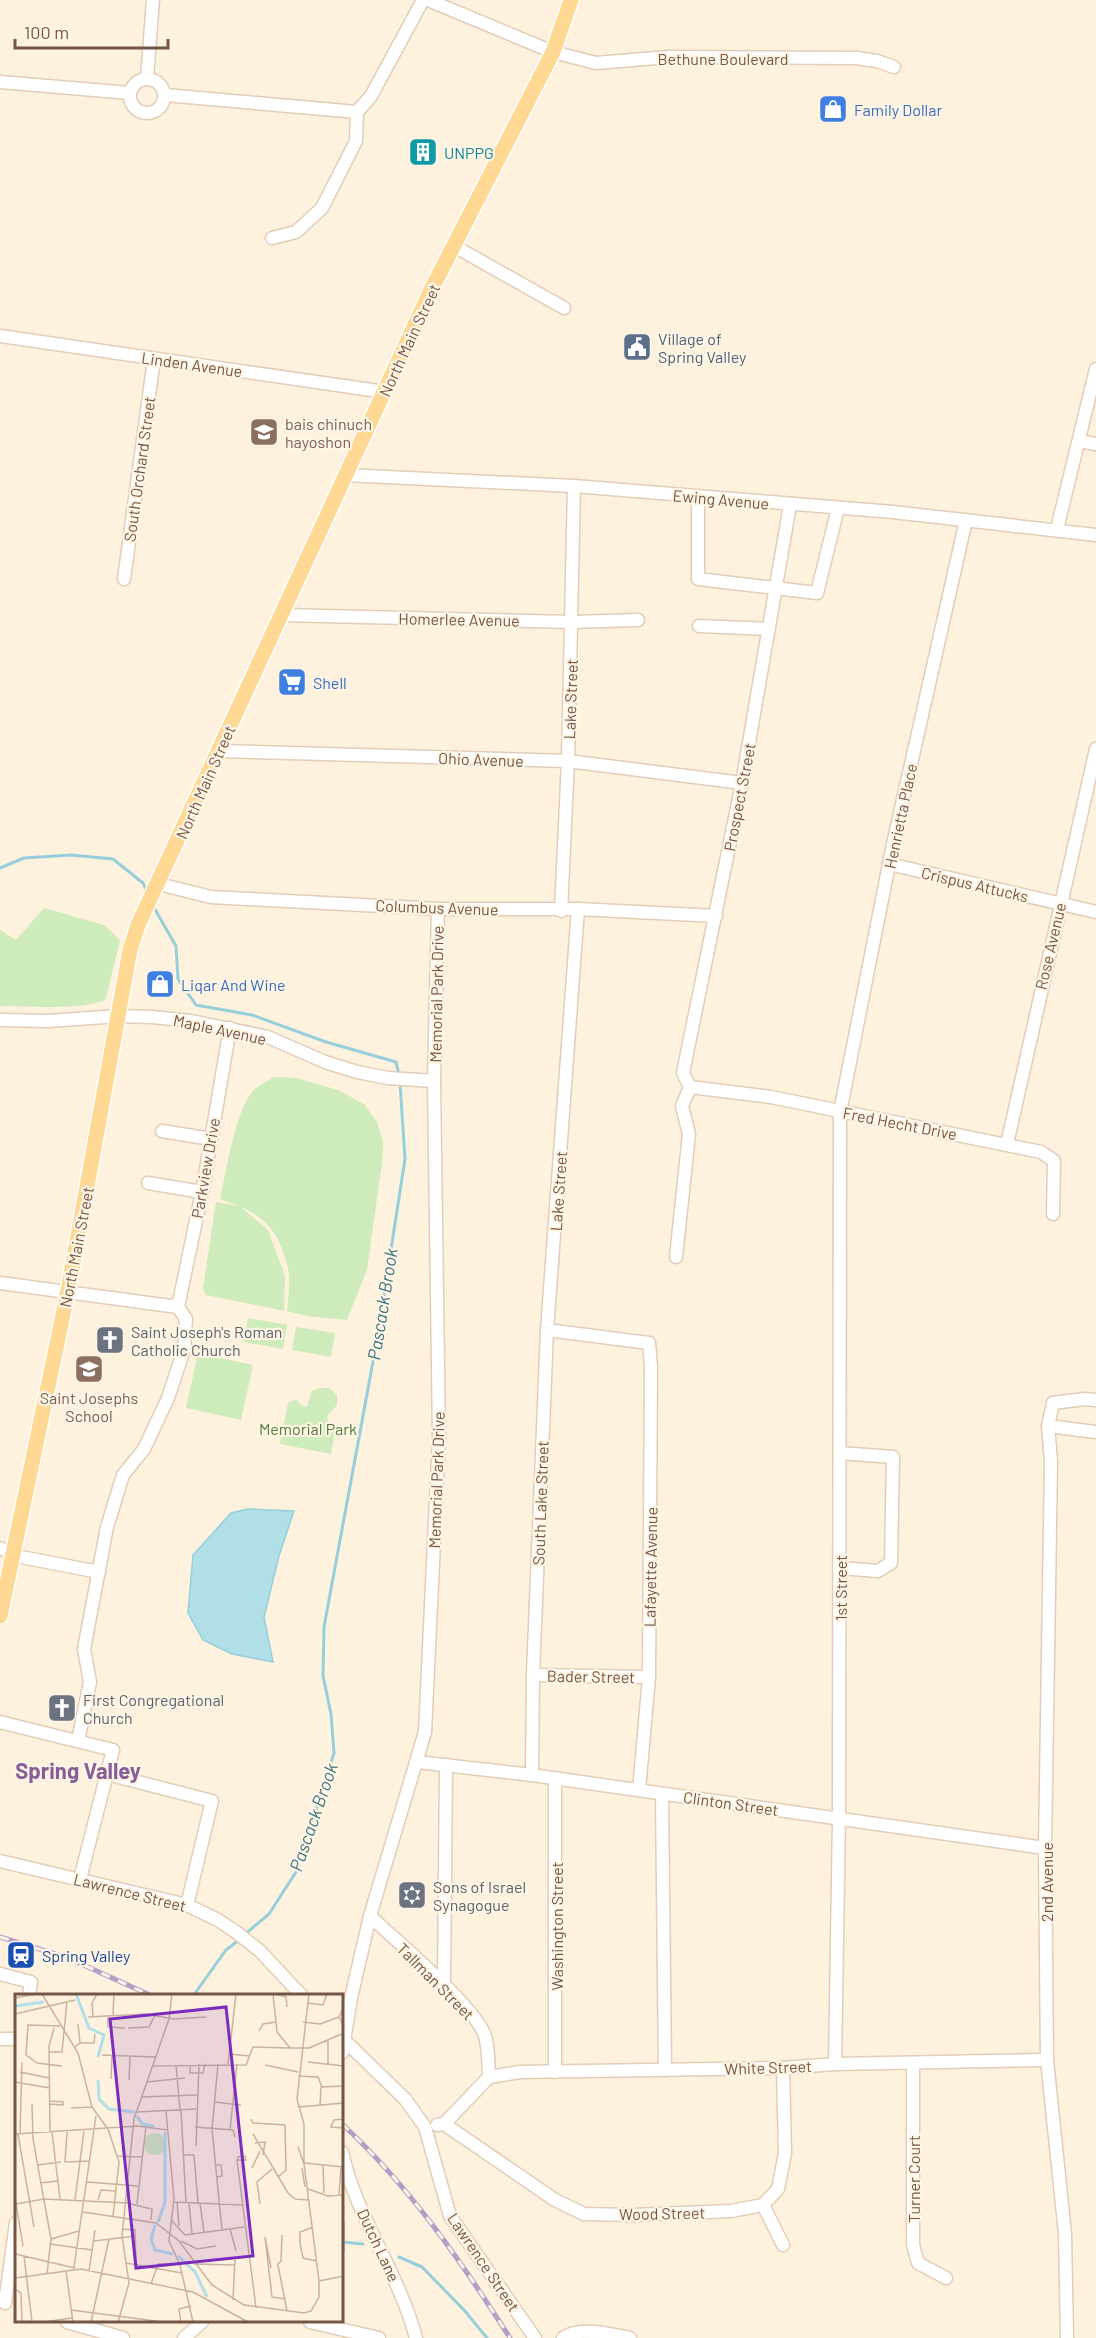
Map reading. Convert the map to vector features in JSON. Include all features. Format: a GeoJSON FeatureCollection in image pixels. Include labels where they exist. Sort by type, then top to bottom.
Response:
{"type":"FeatureCollection","features":[{"type":"Feature","properties":{"kind":"main road","name":"North Main Street"},"geometry":{"type":"LineString","coordinates":[[0,1616],[6,1551],[68,1291],[130,950],[138,925],[157,889],[432,288],[553,52],[571,0]]}},
{"type":"Feature","properties":{"kind":"street"},"geometry":{"type":"LineString","coordinates":[[147,78],[153,0]]}},
{"type":"Feature","properties":{"kind":"street"},"geometry":{"type":"LineString","coordinates":[[272,238],[296,232],[322,208],[356,141],[357,112],[371,96],[423,0]]}},
{"type":"Feature","properties":{"kind":"street","name":"Bethune Boulevard"},"geometry":{"type":"LineString","coordinates":[[428,0],[553,52],[596,63],[668,57],[855,58],[878,61],[894,67]]}},
{"type":"Feature","properties":{"kind":"street"},"geometry":{"type":"LineString","coordinates":[[147,78],[158,82],[165,95],[159,108],[150,113],[135,108],[130,93],[136,83],[147,78]]}},
{"type":"Feature","properties":{"kind":"street"},"geometry":{"type":"LineString","coordinates":[[0,82],[130,93]]}},
{"type":"Feature","properties":{"kind":"street"},"geometry":{"type":"LineString","coordinates":[[165,95],[357,112]]}},
{"type":"Feature","properties":{"kind":"street"},"geometry":{"type":"LineString","coordinates":[[454,246],[564,308]]}},
{"type":"Feature","properties":{"kind":"street","name":"Linden Avenue"},"geometry":{"type":"LineString","coordinates":[[0,336],[385,392]]}},
{"type":"Feature","properties":{"kind":"street","name":"South Orchard Street"},"geometry":{"type":"LineString","coordinates":[[124,579],[154,358]]}},
{"type":"Feature","properties":{"kind":"street"},"geometry":{"type":"LineString","coordinates":[[1057,529],[1096,369]]}},
{"type":"Feature","properties":{"kind":"street"},"geometry":{"type":"LineString","coordinates":[[1079,441],[1096,444]]}},
{"type":"Feature","properties":{"kind":"street","name":"Ewing Avenue"},"geometry":{"type":"LineString","coordinates":[[346,475],[574,486],[966,520],[1096,535]]}},
{"type":"Feature","properties":{"kind":"street","name":"Lake Street"},"geometry":{"type":"LineString","coordinates":[[561,911],[568,761],[574,486]]}},
{"type":"Feature","properties":{"kind":"street"},"geometry":{"type":"LineString","coordinates":[[698,497],[698,579],[817,593],[838,508]]}},
{"type":"Feature","properties":{"kind":"street","name":"Prospect Street"},"geometry":{"type":"LineString","coordinates":[[676,1257],[689,1134],[682,1106],[690,1087],[683,1073],[742,783],[790,505]]}},
{"type":"Feature","properties":{"kind":"street","name":"Henrietta Place"},"geometry":{"type":"LineString","coordinates":[[840,1112],[889,864],[966,520]]}},
{"type":"Feature","properties":{"kind":"street","name":"Homerlee Avenue"},"geometry":{"type":"LineString","coordinates":[[281,615],[572,622],[638,620]]}},
{"type":"Feature","properties":{"kind":"street"},"geometry":{"type":"LineString","coordinates":[[699,626],[769,629]]}},
{"type":"Feature","properties":{"kind":"street","name":"Rose Avenue"},"geometry":{"type":"LineString","coordinates":[[1007,1144],[1096,749]]}},
{"type":"Feature","properties":{"kind":"street","name":"Ohio Avenue"},"geometry":{"type":"LineString","coordinates":[[219,751],[568,761],[742,783]]}},
{"type":"Feature","properties":{"kind":"street","name":"Crispus Attucks"},"geometry":{"type":"LineString","coordinates":[[889,864],[1096,912]]}},
{"type":"Feature","properties":{"kind":"street","name":"Columbus Avenue"},"geometry":{"type":"LineString","coordinates":[[157,889],[211,897],[438,909],[561,911],[578,909],[716,916]]}},
{"type":"Feature","properties":{"kind":"street","name":"Memorial Park Drive"},"geometry":{"type":"LineString","coordinates":[[344,2038],[370,1916],[425,1732],[439,1437],[434,1081],[438,909]]}},
{"type":"Feature","properties":{"kind":"street","name":"Lake Street"},"geometry":{"type":"LineString","coordinates":[[547,1330],[578,909]]}},
{"type":"Feature","properties":{"kind":"street","name":"Maple Avenue"},"geometry":{"type":"LineString","coordinates":[[0,1020],[48,1021],[119,1016],[191,1021],[268,1037],[325,1062],[357,1072],[388,1078],[434,1081]]}},
{"type":"Feature","properties":{"kind":"street","name":"Parkview Drive"},"geometry":{"type":"LineString","coordinates":[[178,1307],[202,1192],[230,1029]]}},
{"type":"Feature","properties":{"kind":"street","name":"Fred Hecht Drive"},"geometry":{"type":"LineString","coordinates":[[690,1087],[771,1097],[1041,1152],[1054,1161],[1053,1214]]}},
{"type":"Feature","properties":{"kind":"street","name":"1st Street"},"geometry":{"type":"LineString","coordinates":[[835,2064],[839,1818],[840,1112]]}},
{"type":"Feature","properties":{"kind":"street"},"geometry":{"type":"LineString","coordinates":[[162,1131],[211,1139]]}},
{"type":"Feature","properties":{"kind":"street"},"geometry":{"type":"LineString","coordinates":[[148,1183],[202,1192]]}},
{"type":"Feature","properties":{"kind":"street"},"geometry":{"type":"LineString","coordinates":[[0,1283],[178,1307],[186,1320],[184,1350],[168,1398],[144,1449],[123,1475],[107,1527],[84,1649],[90,1682],[78,1741]]}},
{"type":"Feature","properties":{"kind":"street","name":"Lafayette Avenue"},"geometry":{"type":"LineString","coordinates":[[547,1330],[649,1343],[651,1367],[649,1677],[639,1790]]}},
{"type":"Feature","properties":{"kind":"street","name":"South Lake Street"},"geometry":{"type":"LineString","coordinates":[[533,1675],[547,1330]]}},
{"type":"Feature","properties":{"kind":"street"},"geometry":{"type":"LineString","coordinates":[[1096,1400],[1084,1399],[1053,1403],[1048,1426],[1096,1432]]}},
{"type":"Feature","properties":{"kind":"street","name":"2nd Avenue"},"geometry":{"type":"LineString","coordinates":[[1048,1426],[1051,1461],[1045,1848],[1047,2060],[1065,2234],[1067,2338]]}},
{"type":"Feature","properties":{"kind":"street"},"geometry":{"type":"LineString","coordinates":[[840,1453],[893,1457],[891,1563],[878,1571],[840,1568]]}},
{"type":"Feature","properties":{"kind":"street"},"geometry":{"type":"LineString","coordinates":[[6,1551],[21,1557],[99,1572]]}},
{"type":"Feature","properties":{"kind":"street"},"geometry":{"type":"LineString","coordinates":[[532,1775],[533,1675]]}},
{"type":"Feature","properties":{"kind":"street","name":"Bader Street"},"geometry":{"type":"LineString","coordinates":[[533,1675],[649,1677]]}},
{"type":"Feature","properties":{"kind":"street"},"geometry":{"type":"LineString","coordinates":[[0,1722],[113,1750],[80,1879]]}},
{"type":"Feature","properties":{"kind":"street","name":"Clinton Street"},"geometry":{"type":"LineString","coordinates":[[417,1762],[532,1775],[1045,1848]]}},
{"type":"Feature","properties":{"kind":"street"},"geometry":{"type":"LineString","coordinates":[[444,1985],[446,1765]]}},
{"type":"Feature","properties":{"kind":"street"},"geometry":{"type":"LineString","coordinates":[[107,1774],[212,1801],[187,1905]]}},
{"type":"Feature","properties":{"kind":"street","name":"Washington Street"},"geometry":{"type":"LineString","coordinates":[[555,1779],[555,2072]]}},
{"type":"Feature","properties":{"kind":"street"},"geometry":{"type":"LineString","coordinates":[[662,1794],[665,2070]]}},
{"type":"Feature","properties":{"kind":"street","name":"Lawrence Street"},"geometry":{"type":"LineString","coordinates":[[0,1861],[187,1905],[218,1920],[236,1932],[260,1951],[300,1994]]}},
{"type":"Feature","properties":{"kind":"street","name":"Tallman Street"},"geometry":{"type":"LineString","coordinates":[[370,1916],[444,1985],[478,2023],[485,2035],[489,2077]]}},
{"type":"Feature","properties":{"kind":"street"},"geometry":{"type":"LineString","coordinates":[[0,1974],[31,1983],[29,1994]]}},
{"type":"Feature","properties":{"kind":"street","name":"Lawrence Street"},"geometry":{"type":"LineString","coordinates":[[344,2045],[405,2099],[425,2127],[450,2216],[536,2338]]}},
{"type":"Feature","properties":{"kind":"street","name":"White Street"},"geometry":{"type":"LineString","coordinates":[[489,2077],[520,2072],[783,2068],[835,2064],[1047,2060]]}},
{"type":"Feature","properties":{"kind":"street","name":"Turner Court"},"geometry":{"type":"LineString","coordinates":[[913,2063],[913,2245],[918,2263],[946,2278]]}},
{"type":"Feature","properties":{"kind":"street"},"geometry":{"type":"LineString","coordinates":[[783,2068],[785,2153],[777,2189],[763,2205],[783,2245]]}},
{"type":"Feature","properties":{"kind":"street"},"geometry":{"type":"LineString","coordinates":[[425,2127],[444,2124],[489,2077]]}},
{"type":"Feature","properties":{"kind":"street","name":"Wood Street"},"geometry":{"type":"LineString","coordinates":[[444,2124],[555,2200],[584,2214],[633,2215],[731,2211],[763,2205]]}},
{"type":"Feature","properties":{"kind":"street","name":"Dutch Lane"},"geometry":{"type":"LineString","coordinates":[[344,2158],[356,2195],[409,2311],[416,2338]]}},
{"type":"Feature","properties":{"kind":"street"},"geometry":{"type":"LineString","coordinates":[[7,2304],[15,2232]]}},
{"type":"Feature","properties":{"kind":"street"},"geometry":{"type":"LineString","coordinates":[[70,2323],[123,2338]]}},
{"type":"Feature","properties":{"kind":"street"},"geometry":{"type":"LineString","coordinates":[[184,2338],[201,2323]]}},
{"type":"Feature","properties":{"kind":"street"},"geometry":{"type":"LineString","coordinates":[[314,2323],[379,2338]]}},
{"type":"Feature","properties":{"kind":"street"},"geometry":{"type":"LineString","coordinates":[[563,2338],[568,2334],[601,2332],[630,2338]]}},
{"type":"Feature","properties":{"kind":"green space"},"geometry":{"type":"Polygon","coordinates":[[[44,908],[104,925],[120,940],[106,999],[96,1003],[70,1006],[0,1006],[0,930],[16,940],[44,908]]]}},
{"type":"Feature","properties":{"kind":"green space"},"geometry":{"type":"Polygon","coordinates":[[[274,1077],[297,1078],[338,1090],[364,1104],[377,1122],[383,1142],[382,1163],[367,1270],[347,1320],[307,1316],[287,1311],[289,1273],[282,1248],[266,1223],[241,1207],[268,1230],[285,1276],[284,1311],[206,1295],[203,1289],[216,1202],[238,1206],[220,1199],[237,1125],[248,1098],[254,1090],[274,1077]]]}},
{"type":"Feature","properties":{"kind":"green space"},"geometry":{"type":"Polygon","coordinates":[[[248,1318],[287,1325],[283,1349],[244,1342],[248,1318]]]}},
{"type":"Feature","properties":{"kind":"green space"},"geometry":{"type":"Polygon","coordinates":[[[296,1327],[335,1333],[331,1357],[292,1350],[296,1327]]]}},
{"type":"Feature","properties":{"kind":"green space"},"geometry":{"type":"Polygon","coordinates":[[[198,1353],[253,1365],[241,1420],[186,1408],[198,1353]]]}},
{"type":"Feature","properties":{"kind":"green space","name":"Memorial Park"},"geometry":{"type":"Polygon","coordinates":[[[329,1388],[337,1395],[337,1405],[327,1416],[329,1424],[336,1426],[331,1454],[280,1444],[288,1403],[296,1399],[303,1407],[307,1406],[312,1391],[329,1388]]]}},
{"type":"Feature","properties":{"kind":"water"},"geometry":{"type":"Polygon","coordinates":[[[248,1509],[294,1511],[279,1556],[264,1617],[273,1662],[232,1654],[203,1640],[188,1613],[193,1555],[231,1513],[248,1509]]]}},
{"type":"Feature","properties":{"kind":"waterway","name":"Pascack Brook"},"geometry":{"type":"LineString","coordinates":[[0,868],[24,858],[71,855],[113,859],[143,883],[147,892]]}},
{"type":"Feature","properties":{"kind":"waterway","name":"Pascack Brook"},"geometry":{"type":"LineString","coordinates":[[153,906],[176,946],[178,979],[196,1005],[252,1015],[326,1042],[396,1062],[399,1075]]}},
{"type":"Feature","properties":{"kind":"waterway","name":"Pascack Brook"},"geometry":{"type":"LineString","coordinates":[[244,1935],[269,1914],[296,1872],[334,1753],[331,1714],[323,1676],[324,1627],[377,1340],[405,1159],[400,1082]]}},
{"type":"Feature","properties":{"kind":"waterway","name":"Pascack Brook"},"geometry":{"type":"LineString","coordinates":[[194,1994],[226,1950],[239,1940]]}},
{"type":"Feature","properties":{"kind":"waterway","name":"Pascack Brook"},"geometry":{"type":"LineString","coordinates":[[344,2242],[363,2244]]}},
{"type":"Feature","properties":{"kind":"waterway","name":"Pascack Brook"},"geometry":{"type":"LineString","coordinates":[[399,2257],[422,2267],[464,2310],[487,2338]]}},
{"type":"Feature","properties":{"kind":"railway"},"geometry":{"type":"LineString","coordinates":[[0,1937],[68,1958],[148,1994]]}},
{"type":"Feature","properties":{"kind":"railway"},"geometry":{"type":"LineString","coordinates":[[344,2126],[412,2199],[473,2281],[510,2338]]}},
{"type":"Feature","properties":{"kind":"place","name":"Family Dollar"},"geometry":{"type":"Point","coordinates":[833,109]}},
{"type":"Feature","properties":{"kind":"place","name":"UNPPG"},"geometry":{"type":"Point","coordinates":[423,152]}},
{"type":"Feature","properties":{"kind":"place","name":"Village of Spring Valley"},"geometry":{"type":"Point","coordinates":[637,347]}},
{"type":"Feature","properties":{"kind":"place","name":"bais chinuch hayoshon"},"geometry":{"type":"Point","coordinates":[264,432]}},
{"type":"Feature","properties":{"kind":"place","name":"Shell"},"geometry":{"type":"Point","coordinates":[292,682]}},
{"type":"Feature","properties":{"kind":"place","name":"Liqar And Wine"},"geometry":{"type":"Point","coordinates":[160,984]}},
{"type":"Feature","properties":{"kind":"place","name":"Saint Joseph's Roman Catholic Church"},"geometry":{"type":"Point","coordinates":[110,1340]}},
{"type":"Feature","properties":{"kind":"place","name":"Saint Josephs School"},"geometry":{"type":"Point","coordinates":[89,1369]}},
{"type":"Feature","properties":{"kind":"place","name":"First Congregational Church"},"geometry":{"type":"Point","coordinates":[62,1708]}},
{"type":"Feature","properties":{"kind":"place","name":"Sons of Israel Synagogue"},"geometry":{"type":"Point","coordinates":[412,1895]}},
{"type":"Feature","properties":{"kind":"place","name":"Spring Valley"},"geometry":{"type":"Point","coordinates":[21,1955]}},
{"type":"Feature","properties":{"kind":"district","name":"Spring Valley"},"geometry":{"type":"Point","coordinates":[78,1770]}}]}
